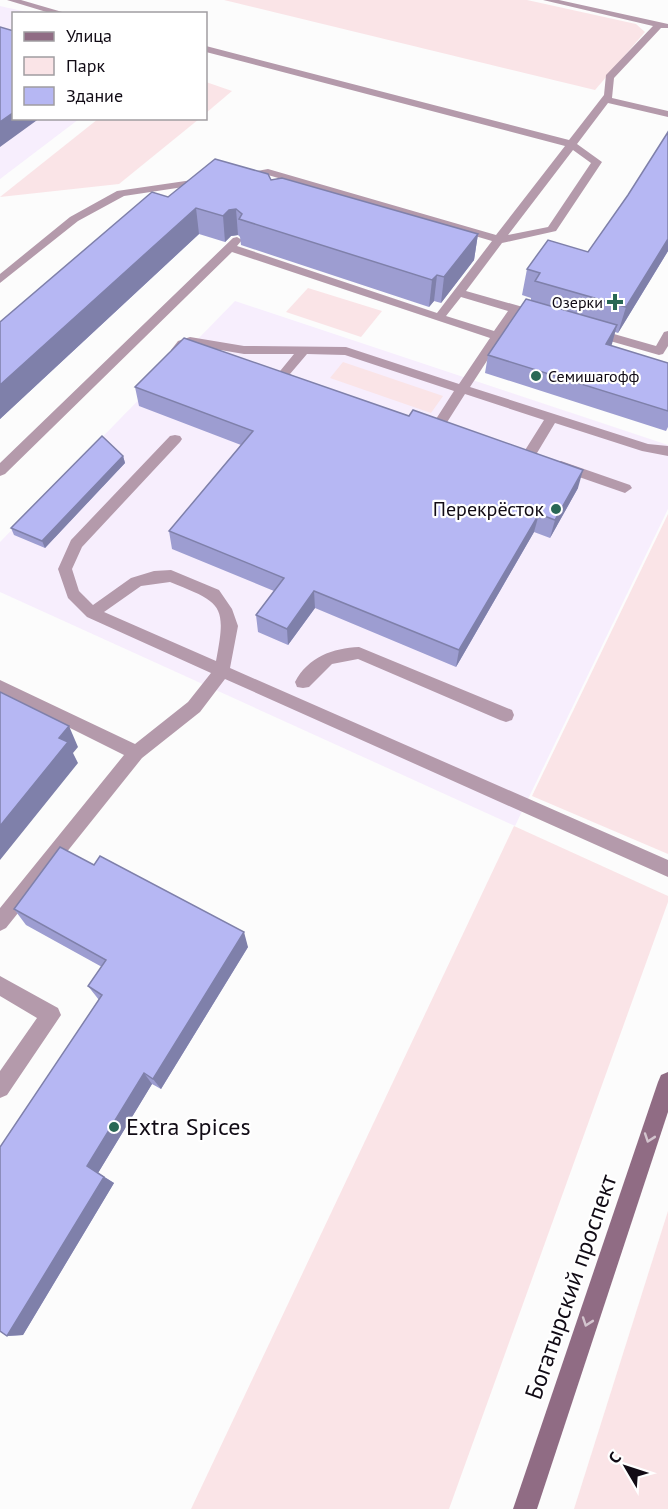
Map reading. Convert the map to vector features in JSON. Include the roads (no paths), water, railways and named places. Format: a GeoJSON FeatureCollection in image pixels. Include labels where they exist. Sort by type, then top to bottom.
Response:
{"type":"FeatureCollection","features":[{"type":"Feature","properties":{"kind":"main road","name":"Богатырский проспект"},"geometry":{"type":"LineString","coordinates":[[525,1509],[668,1082]]}},
{"type":"Feature","properties":{"kind":"lane"},"geometry":{"type":"LineString","coordinates":[[11,0],[57,12]]}},
{"type":"Feature","properties":{"kind":"lane"},"geometry":{"type":"LineString","coordinates":[[547,0],[663,26]]}},
{"type":"Feature","properties":{"kind":"lane"},"geometry":{"type":"LineString","coordinates":[[439,318],[609,94],[609,77],[663,26]]}},
{"type":"Feature","properties":{"kind":"lane"},"geometry":{"type":"LineString","coordinates":[[0,280],[74,219],[122,193],[268,172],[294,184],[500,240],[552,229],[597,162],[571,144],[207,49]]}},
{"type":"Feature","properties":{"kind":"lane"},"geometry":{"type":"LineString","coordinates":[[604,99],[668,114]]}},
{"type":"Feature","properties":{"kind":"lane"},"geometry":{"type":"LineString","coordinates":[[0,471],[233,243],[439,318],[497,336]]}},
{"type":"Feature","properties":{"kind":"lane"},"geometry":{"type":"LineString","coordinates":[[457,292],[549,319]]}},
{"type":"Feature","properties":{"kind":"lane"},"geometry":{"type":"LineString","coordinates":[[404,419],[439,424],[515,309]]}},
{"type":"Feature","properties":{"kind":"lane"},"geometry":{"type":"LineString","coordinates":[[582,328],[659,351],[668,334]]}},
{"type":"Feature","properties":{"kind":"lane"},"geometry":{"type":"LineString","coordinates":[[172,354],[182,344],[190,341],[244,350],[346,351],[647,448],[668,451]]}},
{"type":"Feature","properties":{"kind":"lane"},"geometry":{"type":"LineString","coordinates":[[303,352],[282,376],[315,388]]}},
{"type":"Feature","properties":{"kind":"lane"},"geometry":{"type":"LineString","coordinates":[[552,418],[535,457],[625,488]]}},
{"type":"Feature","properties":{"kind":"lane"},"geometry":{"type":"LineString","coordinates":[[175,439],[76,544],[65,569],[73,594],[92,613],[668,869]]}},
{"type":"Feature","properties":{"kind":"lane"},"geometry":{"type":"LineString","coordinates":[[2,918],[136,753],[194,707],[222,671],[230,626],[225,609],[214,594],[171,576],[154,577],[136,582],[92,613]]}},
{"type":"Feature","properties":{"kind":"lane"},"geometry":{"type":"LineString","coordinates":[[303,682],[317,665],[337,654],[359,653],[506,715]]}},
{"type":"Feature","properties":{"kind":"lane"},"geometry":{"type":"LineString","coordinates":[[0,686],[136,753]]}},
{"type":"Feature","properties":{"kind":"lane"},"geometry":{"type":"LineString","coordinates":[[0,985],[51,1015],[0,1088]]}},
{"type":"Feature","properties":{"kind":"place","name":"Озерки"},"geometry":{"type":"Point","coordinates":[615,302]}},
{"type":"Feature","properties":{"kind":"place","name":"Семишагофф"},"geometry":{"type":"Point","coordinates":[536,376]}},
{"type":"Feature","properties":{"kind":"place","name":"Перекрёсток"},"geometry":{"type":"Point","coordinates":[556,509]}},
{"type":"Feature","properties":{"kind":"place","name":"Extra Spices"},"geometry":{"type":"Point","coordinates":[114,1127]}}]}
